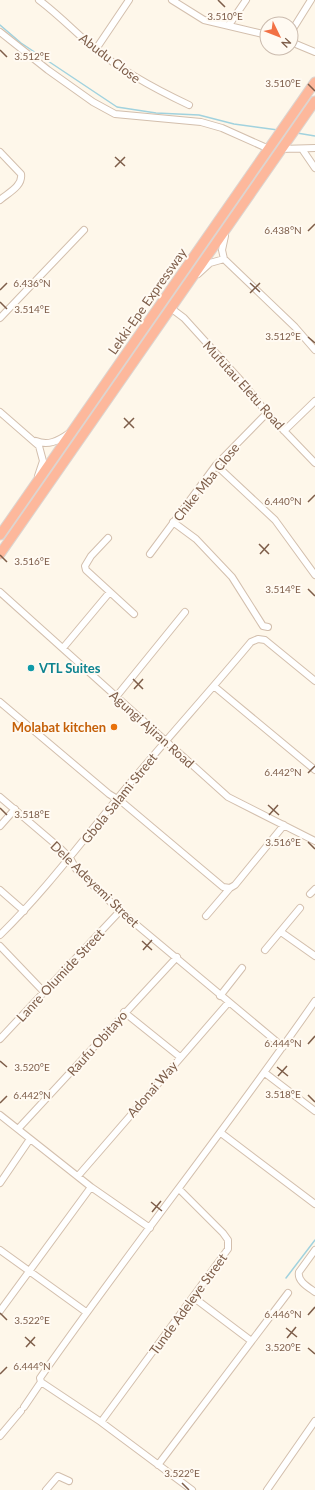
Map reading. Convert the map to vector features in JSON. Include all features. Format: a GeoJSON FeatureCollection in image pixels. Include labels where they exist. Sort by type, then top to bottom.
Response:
{"type":"FeatureCollection","features":[{"type":"Feature","properties":{"kind":"highway","name":"Lekki-Epe Expressway"},"geometry":{"type":"LineString","coordinates":[[0,535],[315,82]]}},
{"type":"Feature","properties":{"kind":"highway","name":"Lekki-Epe Expressway"},"geometry":{"type":"LineString","coordinates":[[1,554],[315,101]]}},
{"type":"Feature","properties":{"kind":"street","name":"Abudu Close"},"geometry":{"type":"LineString","coordinates":[[39,0],[62,18],[96,49],[143,83],[189,105]]}},
{"type":"Feature","properties":{"kind":"street"},"geometry":{"type":"LineString","coordinates":[[96,49],[129,0]]}},
{"type":"Feature","properties":{"kind":"street"},"geometry":{"type":"LineString","coordinates":[[172,0],[204,20],[259,33]]}},
{"type":"Feature","properties":{"kind":"street"},"geometry":{"type":"LineString","coordinates":[[229,25],[246,0]]}},
{"type":"Feature","properties":{"kind":"street"},"geometry":{"type":"LineString","coordinates":[[299,19],[311,0]]}},
{"type":"Feature","properties":{"kind":"street"},"geometry":{"type":"LineString","coordinates":[[0,32],[48,70],[93,102],[115,114],[201,122],[271,146]]}},
{"type":"Feature","properties":{"kind":"street"},"geometry":{"type":"LineString","coordinates":[[299,45],[315,52]]}},
{"type":"Feature","properties":{"kind":"street"},"geometry":{"type":"LineString","coordinates":[[284,146],[302,149],[315,148]]}},
{"type":"Feature","properties":{"kind":"street"},"geometry":{"type":"LineString","coordinates":[[302,149],[315,168]]}},
{"type":"Feature","properties":{"kind":"street"},"geometry":{"type":"LineString","coordinates":[[0,152],[21,174],[22,179],[20,184],[0,200]]}},
{"type":"Feature","properties":{"kind":"street"},"geometry":{"type":"LineString","coordinates":[[230,223],[223,241],[224,259],[295,327],[315,350]]}},
{"type":"Feature","properties":{"kind":"street"},"geometry":{"type":"LineString","coordinates":[[0,318],[84,230]]}},
{"type":"Feature","properties":{"kind":"street"},"geometry":{"type":"LineString","coordinates":[[192,279],[210,263],[224,259]]}},
{"type":"Feature","properties":{"kind":"street","name":"Mufutau Eletu Road"},"geometry":{"type":"LineString","coordinates":[[172,309],[184,318],[243,383],[266,413],[315,463]]}},
{"type":"Feature","properties":{"kind":"street"},"geometry":{"type":"LineString","coordinates":[[284,431],[315,401]]}},
{"type":"Feature","properties":{"kind":"street","name":"Chike Mba Close"},"geometry":{"type":"LineString","coordinates":[[150,554],[216,465],[266,413]]}},
{"type":"Feature","properties":{"kind":"street"},"geometry":{"type":"LineString","coordinates":[[0,414],[32,439],[41,450],[43,461],[32,490]]}},
{"type":"Feature","properties":{"kind":"street"},"geometry":{"type":"LineString","coordinates":[[32,439],[44,443],[54,442],[69,434],[77,425]]}},
{"type":"Feature","properties":{"kind":"street"},"geometry":{"type":"LineString","coordinates":[[216,465],[274,520],[315,575]]}},
{"type":"Feature","properties":{"kind":"street"},"geometry":{"type":"LineString","coordinates":[[173,522],[196,539],[232,577],[262,626],[268,627]]}},
{"type":"Feature","properties":{"kind":"street"},"geometry":{"type":"LineString","coordinates":[[108,538],[91,556],[85,566],[86,570],[109,593],[134,614]]}},
{"type":"Feature","properties":{"kind":"street"},"geometry":{"type":"LineString","coordinates":[[63,648],[109,593]]}},
{"type":"Feature","properties":{"kind":"street","name":"Agungi Ajiran Road"},"geometry":{"type":"LineString","coordinates":[[1,595],[63,648],[228,797],[315,841]]}},
{"type":"Feature","properties":{"kind":"street"},"geometry":{"type":"LineString","coordinates":[[116,697],[185,612]]}},
{"type":"Feature","properties":{"kind":"street","name":"Gbola Salami Street"},"geometry":{"type":"LineString","coordinates":[[0,935],[24,911],[70,858],[117,799],[252,642],[258,639],[265,640],[315,681]]}},
{"type":"Feature","properties":{"kind":"street"},"geometry":{"type":"LineString","coordinates":[[215,686],[315,770]]}},
{"type":"Feature","properties":{"kind":"street"},"geometry":{"type":"LineString","coordinates":[[0,702],[108,794],[117,799],[223,886],[230,888]]}},
{"type":"Feature","properties":{"kind":"street","name":"Dele Adeyemi Street"},"geometry":{"type":"LineString","coordinates":[[0,797],[70,858],[76,869],[120,911],[177,957],[228,1003],[283,1047]]}},
{"type":"Feature","properties":{"kind":"street"},"geometry":{"type":"LineString","coordinates":[[0,826],[14,809]]}},
{"type":"Feature","properties":{"kind":"street"},"geometry":{"type":"LineString","coordinates":[[206,916],[230,888],[235,885],[284,825]]}},
{"type":"Feature","properties":{"kind":"street"},"geometry":{"type":"LineString","coordinates":[[310,894],[315,889]]}},
{"type":"Feature","properties":{"kind":"street"},"geometry":{"type":"LineString","coordinates":[[0,890],[24,911]]}},
{"type":"Feature","properties":{"kind":"street"},"geometry":{"type":"LineString","coordinates":[[265,950],[300,908]]}},
{"type":"Feature","properties":{"kind":"street","name":"Lanre Olumide Street"},"geometry":{"type":"LineString","coordinates":[[0,1039],[120,911]]}},
{"type":"Feature","properties":{"kind":"street"},"geometry":{"type":"LineString","coordinates":[[281,932],[315,956]]}},
{"type":"Feature","properties":{"kind":"street"},"geometry":{"type":"LineString","coordinates":[[0,946],[44,992]]}},
{"type":"Feature","properties":{"kind":"street","name":"Raufu Obitayo"},"geometry":{"type":"LineString","coordinates":[[18,1129],[124,1012],[177,957]]}},
{"type":"Feature","properties":{"kind":"street"},"geometry":{"type":"LineString","coordinates":[[220,996],[242,968]]}},
{"type":"Feature","properties":{"kind":"street"},"geometry":{"type":"LineString","coordinates":[[0,1436],[41,1382],[40,1378],[86,1312],[265,1073],[315,1001]]}},
{"type":"Feature","properties":{"kind":"street","name":"Adonai Way"},"geometry":{"type":"LineString","coordinates":[[78,1176],[228,1003]]}},
{"type":"Feature","properties":{"kind":"street"},"geometry":{"type":"LineString","coordinates":[[124,1012],[180,1057]]}},
{"type":"Feature","properties":{"kind":"street"},"geometry":{"type":"LineString","coordinates":[[265,1073],[315,1111]]}},
{"type":"Feature","properties":{"kind":"street"},"geometry":{"type":"LineString","coordinates":[[0,1115],[91,1187],[150,1228]]}},
{"type":"Feature","properties":{"kind":"street"},"geometry":{"type":"LineString","coordinates":[[221,1132],[315,1204]]}},
{"type":"Feature","properties":{"kind":"street"},"geometry":{"type":"LineString","coordinates":[[0,1183],[30,1140]]}},
{"type":"Feature","properties":{"kind":"street"},"geometry":{"type":"LineString","coordinates":[[0,1311],[91,1187]]}},
{"type":"Feature","properties":{"kind":"street","name":"Tunde Adeleye Street"},"geometry":{"type":"LineString","coordinates":[[101,1422],[228,1249],[228,1240],[179,1189]]}},
{"type":"Feature","properties":{"kind":"street"},"geometry":{"type":"LineString","coordinates":[[0,1250],[30,1270],[86,1312]]}},
{"type":"Feature","properties":{"kind":"street"},"geometry":{"type":"LineString","coordinates":[[315,1250],[298,1275],[302,1282],[315,1292]]}},
{"type":"Feature","properties":{"kind":"street"},"geometry":{"type":"LineString","coordinates":[[158,1465],[250,1340],[288,1293]]}},
{"type":"Feature","properties":{"kind":"street"},"geometry":{"type":"LineString","coordinates":[[193,1297],[250,1340]]}},
{"type":"Feature","properties":{"kind":"street"},"geometry":{"type":"LineString","coordinates":[[41,1382],[101,1422],[192,1490]]}},
{"type":"Feature","properties":{"kind":"street"},"geometry":{"type":"LineString","coordinates":[[268,1490],[315,1421]]}},
{"type":"Feature","properties":{"kind":"street"},"geometry":{"type":"LineString","coordinates":[[309,1430],[315,1434]]}},
{"type":"Feature","properties":{"kind":"street"},"geometry":{"type":"LineString","coordinates":[[46,1490],[58,1476],[69,1481]]}},
{"type":"Feature","properties":{"kind":"waterway"},"geometry":{"type":"LineString","coordinates":[[0,25],[21,43],[117,107],[156,113],[199,115],[234,124],[278,130]]}},
{"type":"Feature","properties":{"kind":"waterway"},"geometry":{"type":"LineString","coordinates":[[297,133],[315,136]]}},
{"type":"Feature","properties":{"kind":"waterway"},"geometry":{"type":"LineString","coordinates":[[286,1278],[315,1240]]}},
{"type":"Feature","properties":{"kind":"place","name":"VTL Suites"},"geometry":{"type":"Point","coordinates":[31,668]}},
{"type":"Feature","properties":{"kind":"place","name":"Molabat kitchen"},"geometry":{"type":"Point","coordinates":[114,727]}}]}
